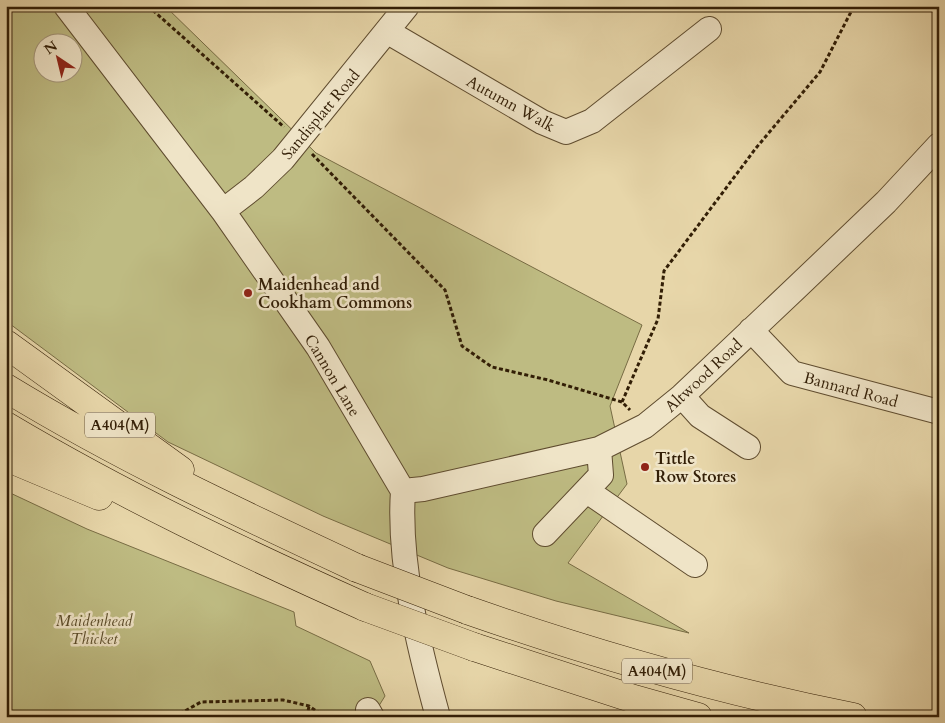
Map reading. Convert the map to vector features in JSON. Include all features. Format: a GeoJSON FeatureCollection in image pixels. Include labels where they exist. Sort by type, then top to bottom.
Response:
{"type":"FeatureCollection","features":[{"type":"Feature","properties":{"kind":"highway","name":"A404(M)"},"geometry":{"type":"LineString","coordinates":[[6,344],[151,448],[230,509]]}},
{"type":"Feature","properties":{"kind":"highway","name":"A404(M)"},"geometry":{"type":"LineString","coordinates":[[6,388],[112,449],[230,509],[357,568],[466,610],[570,646],[638,666],[751,695],[853,717]]}},
{"type":"Feature","properties":{"kind":"highway","name":"A404(M)"},"geometry":{"type":"LineString","coordinates":[[6,426],[130,496],[206,535],[365,607],[474,647],[634,699],[698,717]]}},
{"type":"Feature","properties":{"kind":"highway","name":"A404(M)"},"geometry":{"type":"LineString","coordinates":[[6,457],[91,493],[206,535]]}},
{"type":"Feature","properties":{"kind":"street","name":"Cannon Lane"},"geometry":{"type":"LineString","coordinates":[[66,6],[223,211],[318,348],[403,491]]}},
{"type":"Feature","properties":{"kind":"street","name":"Sandisplatt Road"},"geometry":{"type":"LineString","coordinates":[[223,211],[254,187],[283,159],[388,32],[407,6]]}},
{"type":"Feature","properties":{"kind":"street","name":"Autumn Walk"},"geometry":{"type":"LineString","coordinates":[[388,32],[542,122],[566,132],[592,121],[709,28]]}},
{"type":"Feature","properties":{"kind":"street","name":"Altwood Road"},"geometry":{"type":"LineString","coordinates":[[403,491],[599,449],[645,426],[682,396],[886,202],[939,145]]}},
{"type":"Feature","properties":{"kind":"street","name":"Bannard Road"},"geometry":{"type":"LineString","coordinates":[[751,330],[792,373],[939,412]]}},
{"type":"Feature","properties":{"kind":"street"},"geometry":{"type":"LineString","coordinates":[[682,396],[700,416],[748,447]]}},
{"type":"Feature","properties":{"kind":"street"},"geometry":{"type":"LineString","coordinates":[[544,534],[601,475],[599,449]]}},
{"type":"Feature","properties":{"kind":"street"},"geometry":{"type":"LineString","coordinates":[[403,491],[401,518],[407,568],[423,662],[438,717]]}},
{"type":"Feature","properties":{"kind":"street"},"geometry":{"type":"LineString","coordinates":[[587,491],[695,565]]}},
{"type":"Feature","properties":{"kind":"path"},"geometry":{"type":"LineString","coordinates":[[148,6],[286,128]]}},
{"type":"Feature","properties":{"kind":"path"},"geometry":{"type":"LineString","coordinates":[[310,151],[445,290],[462,346],[492,367],[548,380],[622,402],[658,318],[664,271],[751,155],[820,72],[854,6]]}},
{"type":"Feature","properties":{"kind":"path"},"geometry":{"type":"LineString","coordinates":[[926,6],[939,16]]}},
{"type":"Feature","properties":{"kind":"path"},"geometry":{"type":"LineString","coordinates":[[174,717],[201,702],[283,700],[309,706],[326,717]]}},
{"type":"Feature","properties":{"kind":"path"},"geometry":{"type":"LineString","coordinates":[[307,717],[309,706]]}},
{"type":"Feature","properties":{"kind":"path"},"geometry":{"type":"LineString","coordinates":[[6,712],[15,717]]}},
{"type":"Feature","properties":{"kind":"green space"},"geometry":{"type":"Polygon","coordinates":[[[6,6],[165,6],[316,153],[642,325],[610,406],[627,484],[568,563],[689,633],[556,601],[448,568],[323,516],[168,442],[6,321],[6,6]]]}},
{"type":"Feature","properties":{"kind":"green space","name":"Maidenhead Thicket"},"geometry":{"type":"Polygon","coordinates":[[[6,491],[87,529],[294,612],[296,626],[370,661],[385,696],[372,717],[6,717],[6,491]]]}},
{"type":"Feature","properties":{"kind":"place","name":"Maidenhead and Cookham Commons"},"geometry":{"type":"Point","coordinates":[248,293]}},
{"type":"Feature","properties":{"kind":"place","name":"Tittle Row Stores"},"geometry":{"type":"Point","coordinates":[645,467]}}]}
